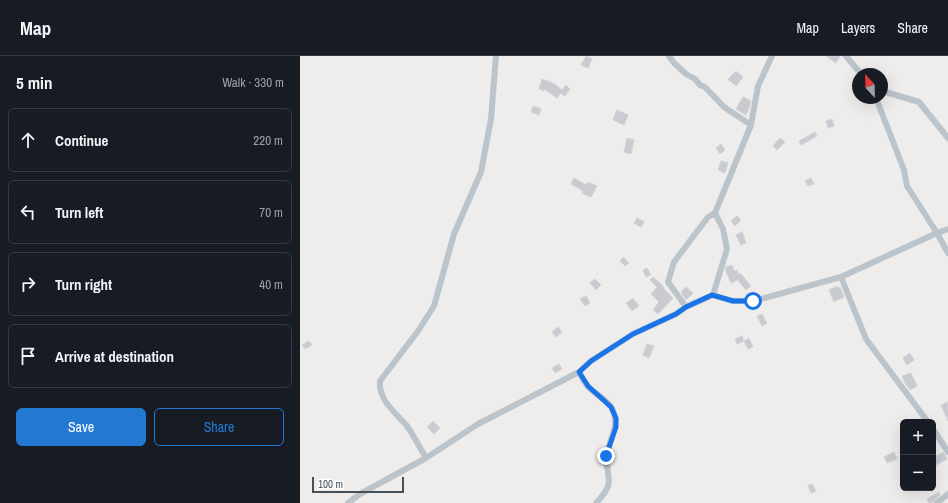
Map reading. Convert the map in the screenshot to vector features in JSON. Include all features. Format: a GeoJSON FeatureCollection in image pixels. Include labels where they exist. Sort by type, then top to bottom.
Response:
{"type":"FeatureCollection","features":[{"type":"Feature","properties":{"kind":"street"},"geometry":{"type":"LineString","coordinates":[[426,458],[407,426],[390,408],[380,389],[380,382],[418,331],[434,306],[454,234],[481,172],[491,119],[496,56]]}},
{"type":"Feature","properties":{"kind":"street"},"geometry":{"type":"LineString","coordinates":[[669,56],[674,64],[695,79],[724,108],[751,125]]}},
{"type":"Feature","properties":{"kind":"street"},"geometry":{"type":"LineString","coordinates":[[686,307],[668,282],[674,262],[708,217],[715,213],[751,125],[758,86],[772,56]]}},
{"type":"Feature","properties":{"kind":"street"},"geometry":{"type":"LineString","coordinates":[[846,56],[856,68]]}},
{"type":"Feature","properties":{"kind":"street"},"geometry":{"type":"LineString","coordinates":[[888,93],[919,102],[948,138]]}},
{"type":"Feature","properties":{"kind":"street"},"geometry":{"type":"LineString","coordinates":[[878,104],[904,170],[907,186],[948,253]]}},
{"type":"Feature","properties":{"kind":"street"},"geometry":{"type":"LineString","coordinates":[[712,295],[728,249],[723,229],[715,213]]}},
{"type":"Feature","properties":{"kind":"street"},"geometry":{"type":"LineString","coordinates":[[348,503],[360,494],[426,458],[478,424],[579,372],[591,361],[633,334],[712,295],[733,301],[753,301],[841,277],[936,233],[948,229]]}},
{"type":"Feature","properties":{"kind":"street"},"geometry":{"type":"LineString","coordinates":[[841,277],[866,339],[926,419]]}},
{"type":"Feature","properties":{"kind":"street"},"geometry":{"type":"LineString","coordinates":[[579,372],[588,386],[611,407],[616,418],[616,427],[606,456],[609,485],[602,498],[596,503]]}},
{"type":"Feature","properties":{"kind":"street"},"geometry":{"type":"LineString","coordinates":[[936,434],[948,452]]}},
{"type":"Feature","properties":{"kind":"street"},"geometry":{"type":"LineString","coordinates":[[937,503],[948,494]]}},
{"type":"Feature","properties":{"kind":"building"},"geometry":{"type":"Polygon","coordinates":[[[586,56],[592,59],[588,68],[581,65],[586,56]]]}},
{"type":"Feature","properties":{"kind":"building"},"geometry":{"type":"Polygon","coordinates":[[[826,56],[840,56],[836,63],[826,56]]]}},
{"type":"Feature","properties":{"kind":"building"},"geometry":{"type":"Polygon","coordinates":[[[736,71],[743,77],[736,86],[728,79],[736,71]]]}},
{"type":"Feature","properties":{"kind":"building"},"geometry":{"type":"Polygon","coordinates":[[[542,79],[555,84],[562,90],[566,85],[570,89],[565,96],[561,93],[557,98],[544,89],[544,91],[539,89],[542,79]]]}},
{"type":"Feature","properties":{"kind":"building"},"geometry":{"type":"Polygon","coordinates":[[[743,97],[751,101],[746,115],[736,109],[743,97]]]}},
{"type":"Feature","properties":{"kind":"building"},"geometry":{"type":"Polygon","coordinates":[[[533,106],[541,109],[539,115],[531,112],[533,106]]]}},
{"type":"Feature","properties":{"kind":"building"},"geometry":{"type":"Polygon","coordinates":[[[617,110],[628,115],[624,125],[613,120],[617,110]]]}},
{"type":"Feature","properties":{"kind":"building"},"geometry":{"type":"Polygon","coordinates":[[[832,119],[834,126],[828,128],[826,121],[832,119]]]}},
{"type":"Feature","properties":{"kind":"building"},"geometry":{"type":"Polygon","coordinates":[[[815,132],[817,136],[801,145],[799,141],[815,132]]]}},
{"type":"Feature","properties":{"kind":"building"},"geometry":{"type":"Polygon","coordinates":[[[627,138],[634,140],[631,154],[624,152],[627,138]]]}},
{"type":"Feature","properties":{"kind":"building"},"geometry":{"type":"Polygon","coordinates":[[[780,138],[785,142],[777,150],[773,146],[780,138]]]}},
{"type":"Feature","properties":{"kind":"building"},"geometry":{"type":"Polygon","coordinates":[[[721,144],[725,150],[720,154],[716,148],[721,144]]]}},
{"type":"Feature","properties":{"kind":"building"},"geometry":{"type":"Polygon","coordinates":[[[721,161],[728,163],[725,173],[718,170],[721,161]]]}},
{"type":"Feature","properties":{"kind":"building"},"geometry":{"type":"Polygon","coordinates":[[[574,178],[586,185],[588,182],[597,186],[591,197],[582,193],[583,191],[571,184],[574,178]]]}},
{"type":"Feature","properties":{"kind":"building"},"geometry":{"type":"Polygon","coordinates":[[[811,178],[814,184],[808,186],[805,181],[811,178]]]}},
{"type":"Feature","properties":{"kind":"building"},"geometry":{"type":"Polygon","coordinates":[[[737,216],[741,220],[735,226],[731,221],[737,216]]]}},
{"type":"Feature","properties":{"kind":"building"},"geometry":{"type":"Polygon","coordinates":[[[637,218],[644,222],[641,227],[634,223],[637,218]]]}},
{"type":"Feature","properties":{"kind":"building"},"geometry":{"type":"Polygon","coordinates":[[[742,232],[746,243],[741,245],[736,235],[742,232]]]}},
{"type":"Feature","properties":{"kind":"building"},"geometry":{"type":"Polygon","coordinates":[[[623,257],[629,263],[625,266],[620,261],[623,257]]]}},
{"type":"Feature","properties":{"kind":"building"},"geometry":{"type":"Polygon","coordinates":[[[732,265],[734,271],[737,270],[738,274],[741,274],[751,286],[746,290],[738,280],[731,283],[725,269],[726,267],[732,265]]]}},
{"type":"Feature","properties":{"kind":"building"},"geometry":{"type":"Polygon","coordinates":[[[647,268],[651,275],[646,277],[643,270],[647,268]]]}},
{"type":"Feature","properties":{"kind":"building"},"geometry":{"type":"Polygon","coordinates":[[[653,277],[673,298],[658,314],[653,310],[659,302],[651,294],[657,287],[650,280],[653,277]]]}},
{"type":"Feature","properties":{"kind":"building"},"geometry":{"type":"Polygon","coordinates":[[[595,279],[601,285],[596,290],[590,283],[595,279]]]}},
{"type":"Feature","properties":{"kind":"building"},"geometry":{"type":"Polygon","coordinates":[[[837,286],[838,288],[840,287],[844,297],[834,302],[829,290],[837,286]]]}},
{"type":"Feature","properties":{"kind":"building"},"geometry":{"type":"Polygon","coordinates":[[[686,287],[693,293],[686,300],[681,292],[686,287]]]}},
{"type":"Feature","properties":{"kind":"building"},"geometry":{"type":"Polygon","coordinates":[[[586,296],[590,303],[585,306],[580,299],[586,296]]]}},
{"type":"Feature","properties":{"kind":"building"},"geometry":{"type":"Polygon","coordinates":[[[633,298],[639,306],[632,311],[626,303],[633,298]]]}},
{"type":"Feature","properties":{"kind":"building"},"geometry":{"type":"Polygon","coordinates":[[[762,314],[767,323],[762,326],[757,316],[762,314]]]}},
{"type":"Feature","properties":{"kind":"building"},"geometry":{"type":"Polygon","coordinates":[[[558,327],[562,332],[556,337],[552,332],[558,327]]]}},
{"type":"Feature","properties":{"kind":"building"},"geometry":{"type":"Polygon","coordinates":[[[742,336],[744,341],[737,344],[735,339],[742,336]]]}},
{"type":"Feature","properties":{"kind":"building"},"geometry":{"type":"Polygon","coordinates":[[[749,338],[753,347],[748,349],[744,341],[749,338]]]}},
{"type":"Feature","properties":{"kind":"building"},"geometry":{"type":"Polygon","coordinates":[[[309,341],[312,345],[305,349],[302,345],[309,341]]]}},
{"type":"Feature","properties":{"kind":"building"},"geometry":{"type":"Polygon","coordinates":[[[647,344],[654,346],[649,358],[643,355],[647,344]]]}},
{"type":"Feature","properties":{"kind":"building"},"geometry":{"type":"Polygon","coordinates":[[[910,353],[914,360],[907,365],[903,358],[910,353]]]}},
{"type":"Feature","properties":{"kind":"building"},"geometry":{"type":"Polygon","coordinates":[[[559,364],[562,369],[555,373],[552,368],[559,364]]]}},
{"type":"Feature","properties":{"kind":"building"},"geometry":{"type":"Polygon","coordinates":[[[911,373],[917,386],[910,390],[902,376],[911,373]]]}},
{"type":"Feature","properties":{"kind":"building"},"geometry":{"type":"Polygon","coordinates":[[[948,402],[948,421],[941,405],[948,402]]]}},
{"type":"Feature","properties":{"kind":"building"},"geometry":{"type":"Polygon","coordinates":[[[433,421],[440,428],[434,434],[427,427],[433,421]]]}},
{"type":"Feature","properties":{"kind":"building"},"geometry":{"type":"Polygon","coordinates":[[[894,452],[897,459],[887,463],[884,457],[894,452]]]}},
{"type":"Feature","properties":{"kind":"building"},"geometry":{"type":"Polygon","coordinates":[[[943,452],[947,459],[936,465],[936,456],[943,452]]]}},
{"type":"Feature","properties":{"kind":"building"},"geometry":{"type":"Polygon","coordinates":[[[812,484],[816,491],[811,493],[808,486],[812,484]]]}},
{"type":"Feature","properties":{"kind":"building"},"geometry":{"type":"Polygon","coordinates":[[[939,492],[940,495],[933,502],[929,503],[927,499],[939,492]]]}},
{"type":"Feature","properties":{"kind":"route"},"geometry":{"type":"LineString","coordinates":[[606,456],[616,427],[616,418],[611,407],[588,386],[579,372],[591,361],[633,334],[712,295],[733,301],[753,301]]}}]}
